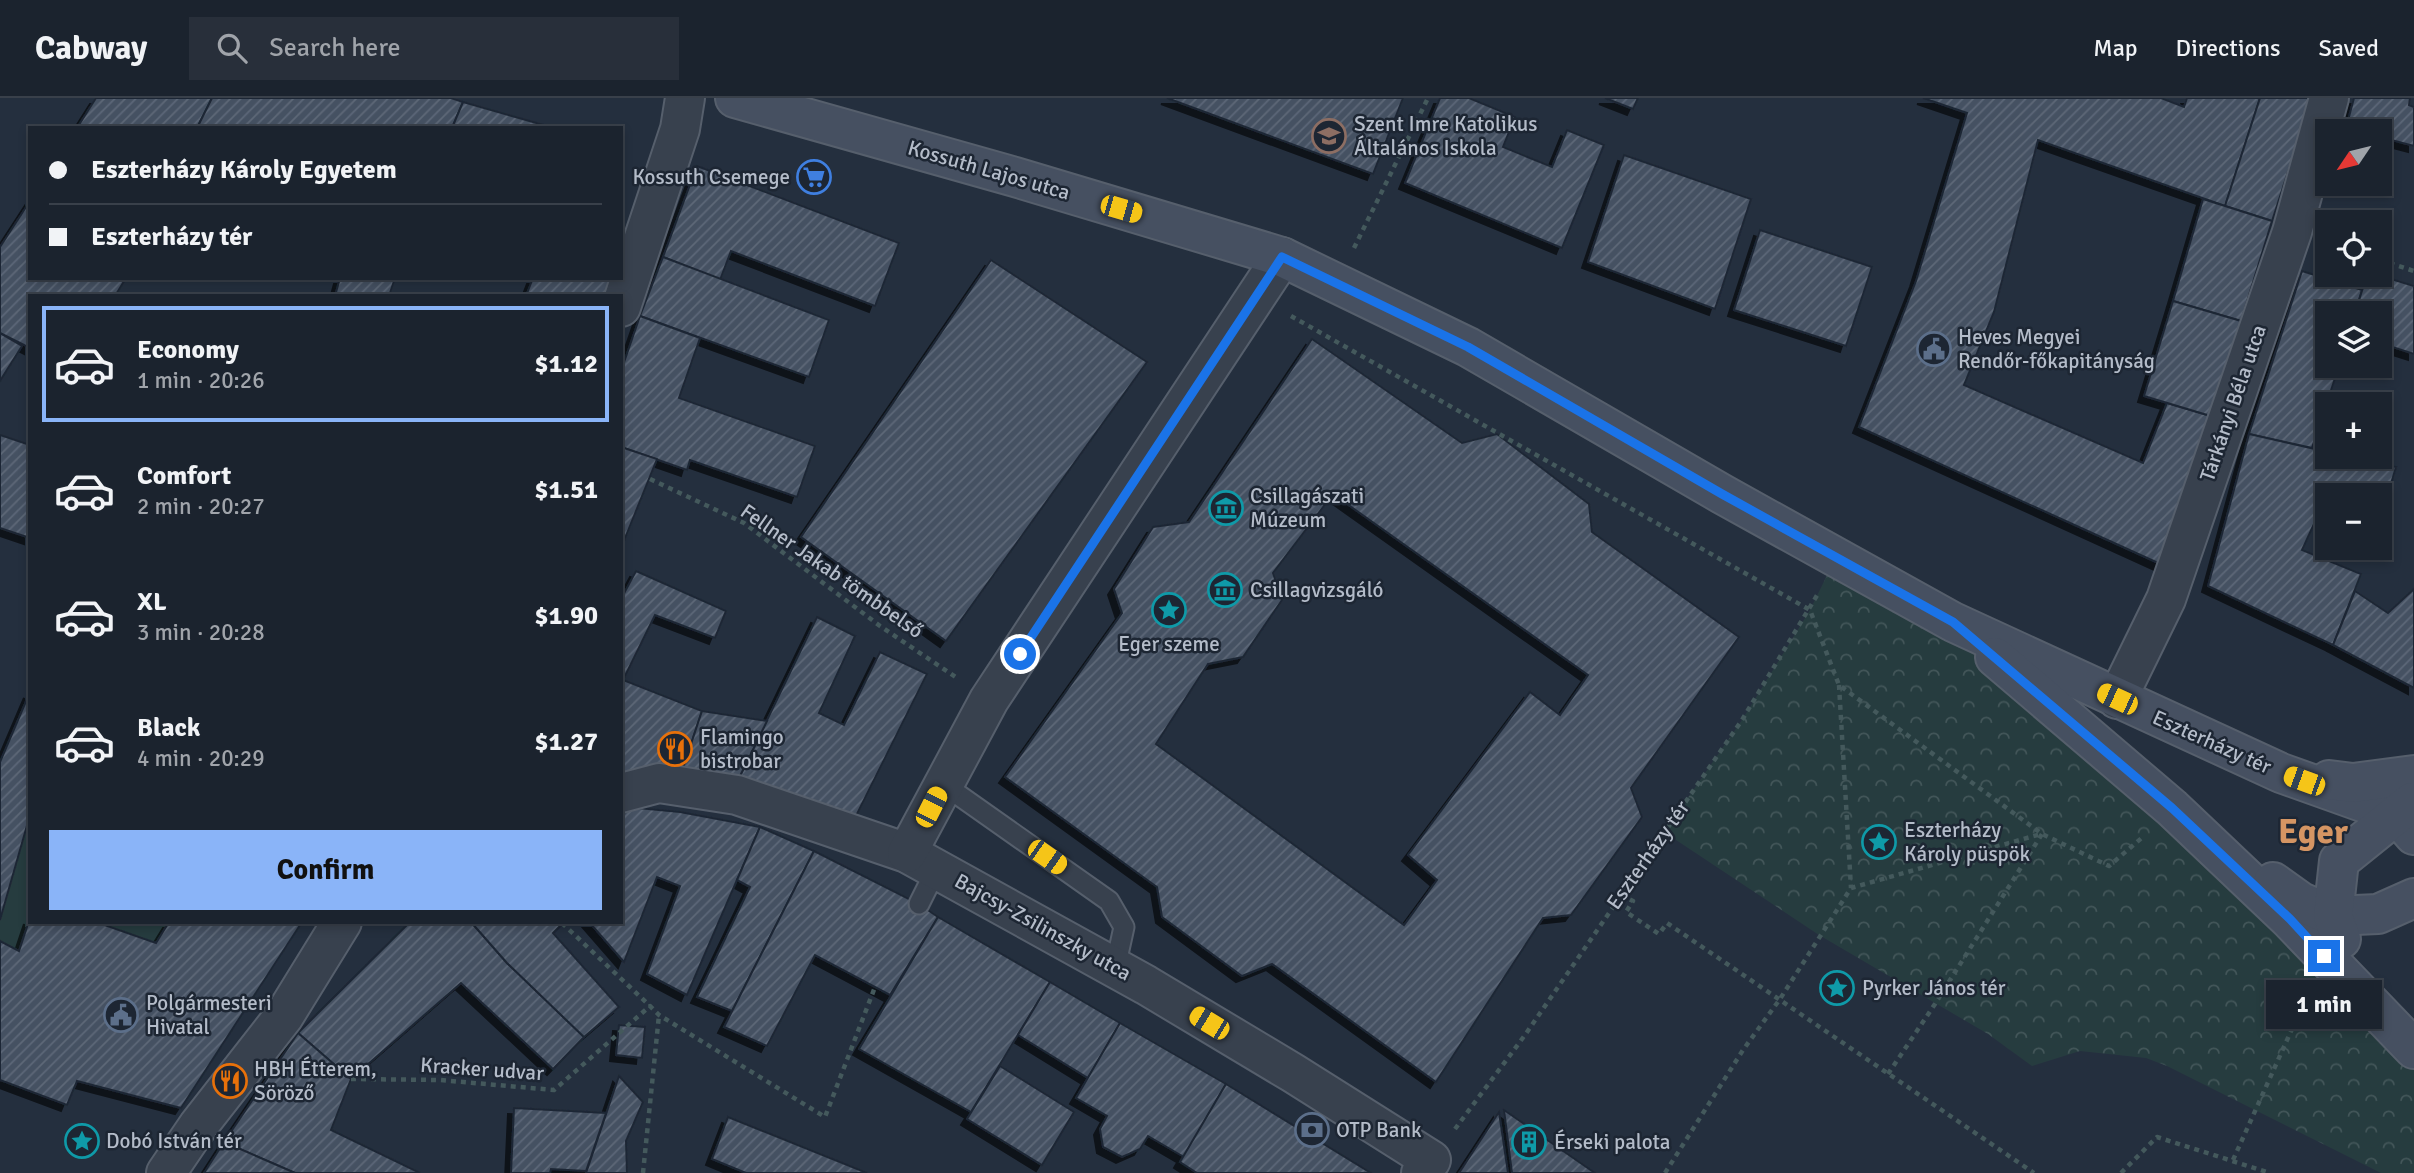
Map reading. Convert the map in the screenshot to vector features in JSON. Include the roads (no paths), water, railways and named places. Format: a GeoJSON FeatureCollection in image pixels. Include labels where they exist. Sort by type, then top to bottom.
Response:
{"type":"FeatureCollection","features":[{"type":"Feature","properties":{"kind":"street"},"geometry":{"type":"LineString","coordinates":[[623,301],[680,129],[685,98]]}},
{"type":"Feature","properties":{"kind":"street","name":"Kossuth Lajos utca"},"geometry":{"type":"LineString","coordinates":[[735,98],[1015,177],[1282,257],[1468,347],[1836,557]]}},
{"type":"Feature","properties":{"kind":"street","name":"Tárkányi Béla utca"},"geometry":{"type":"LineString","coordinates":[[2117,699],[2166,599],[2292,232],[2329,98]]}},
{"type":"Feature","properties":{"kind":"street"},"geometry":{"type":"LineString","coordinates":[[922,861],[943,784],[989,700],[1282,257]]}},
{"type":"Feature","properties":{"kind":"street","name":"Eszterházy tér"},"geometry":{"type":"LineString","coordinates":[[1836,557],[1953,622],[2117,699],[2281,773],[2408,817]]}},
{"type":"Feature","properties":{"kind":"street","name":"Eszterházy tér"},"geometry":{"type":"LineString","coordinates":[[1953,622],[2172,808],[2290,919],[2414,1049]]}},
{"type":"Feature","properties":{"kind":"street","name":"Eszterházy tér"},"geometry":{"type":"LineString","coordinates":[[2281,773],[2353,783],[2414,775]]}},
{"type":"Feature","properties":{"kind":"street","name":"Bajcsy-Zsilinszky utca"},"geometry":{"type":"LineString","coordinates":[[623,792],[659,783],[737,795],[922,861],[1115,968],[1293,1073],[1426,1166]]}},
{"type":"Feature","properties":{"kind":"street","name":"Eszterházy tér"},"geometry":{"type":"LineString","coordinates":[[2172,808],[2301,902],[2333,916],[2378,914],[2414,898]]}},
{"type":"Feature","properties":{"kind":"street","name":"Eszterházy tér"},"geometry":{"type":"LineString","coordinates":[[2358,993],[2333,916],[2339,861],[2408,817]]}},
{"type":"Feature","properties":{"kind":"street"},"geometry":{"type":"LineString","coordinates":[[166,1173],[198,1126],[284,1016],[341,924]]}},
{"type":"Feature","properties":{"kind":"lane"},"geometry":{"type":"LineString","coordinates":[[943,784],[1109,901],[1124,928],[1115,968]]}},
{"type":"Feature","properties":{"kind":"lane"},"geometry":{"type":"LineString","coordinates":[[919,904],[922,861]]}},
{"type":"Feature","properties":{"kind":"place","name":"Szent Imre Katolikus Általános Iskola"},"geometry":{"type":"Point","coordinates":[1329,136]}},
{"type":"Feature","properties":{"kind":"place","name":"Kossuth Csemege"},"geometry":{"type":"Point","coordinates":[814,177]}},
{"type":"Feature","properties":{"kind":"place","name":"Heves Megyei Rendőr-főkapitányság"},"geometry":{"type":"Point","coordinates":[1934,349]}},
{"type":"Feature","properties":{"kind":"place","name":"Csillagászati Múzeum"},"geometry":{"type":"Point","coordinates":[1226,508]}},
{"type":"Feature","properties":{"kind":"place","name":"Csillagvizsgáló"},"geometry":{"type":"Point","coordinates":[1225,590]}},
{"type":"Feature","properties":{"kind":"place","name":"Eger szeme"},"geometry":{"type":"Point","coordinates":[1169,610]}},
{"type":"Feature","properties":{"kind":"place","name":"Flamingo bistrobar"},"geometry":{"type":"Point","coordinates":[675,749]}},
{"type":"Feature","properties":{"kind":"place","name":"Eszterházy Károly püspök"},"geometry":{"type":"Point","coordinates":[1879,842]}},
{"type":"Feature","properties":{"kind":"place","name":"Pyrker János tér"},"geometry":{"type":"Point","coordinates":[1837,988]}},
{"type":"Feature","properties":{"kind":"place","name":"Polgármesteri Hivatal"},"geometry":{"type":"Point","coordinates":[121,1015]}},
{"type":"Feature","properties":{"kind":"place","name":"HBH Étterem, Söröző"},"geometry":{"type":"Point","coordinates":[230,1081]}},
{"type":"Feature","properties":{"kind":"place","name":"OTP Bank"},"geometry":{"type":"Point","coordinates":[1312,1130]}},
{"type":"Feature","properties":{"kind":"place","name":"Dobó István tér"},"geometry":{"type":"Point","coordinates":[82,1141]}},
{"type":"Feature","properties":{"kind":"place","name":"Érseki palota"},"geometry":{"type":"Point","coordinates":[1529,1142]}},
{"type":"Feature","properties":{"kind":"district","name":"Eger"},"geometry":{"type":"Point","coordinates":[2313,831]}}]}
